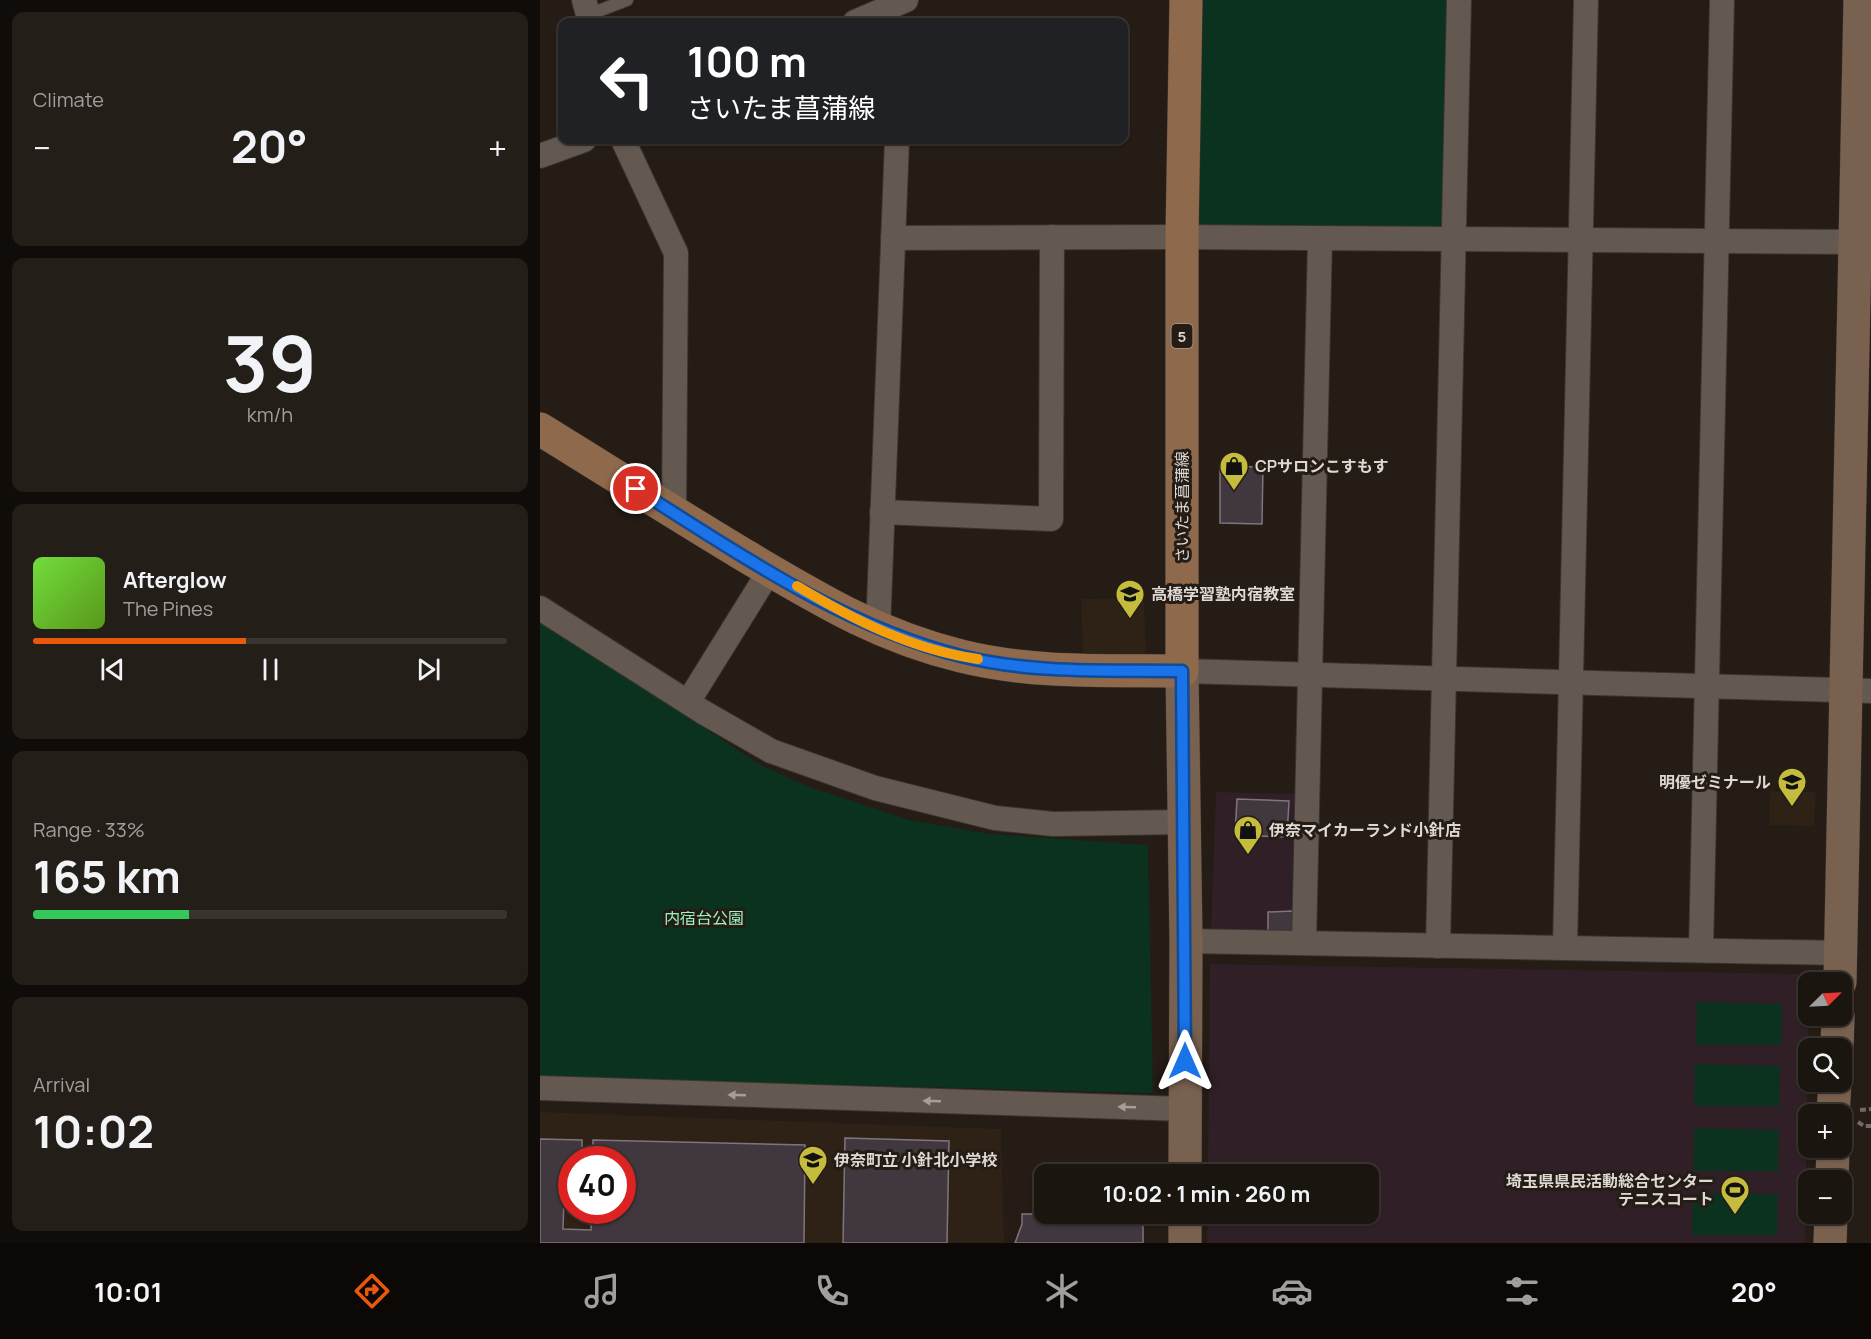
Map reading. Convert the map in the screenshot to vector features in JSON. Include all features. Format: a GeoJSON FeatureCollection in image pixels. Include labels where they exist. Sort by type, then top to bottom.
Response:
{"type":"FeatureCollection","features":[{"type":"Feature","properties":{"kind":"main road","name":"さいたま菖蒲線"},"geometry":{"type":"LineString","coordinates":[[1182,671],[1182,237],[1186,0]]}},
{"type":"Feature","properties":{"kind":"main road"},"geometry":{"type":"LineString","coordinates":[[540,429],[674,513],[832,607],[878,630],[962,657],[1057,670],[1182,671]]}},
{"type":"Feature","properties":{"kind":"street"},"geometry":{"type":"LineString","coordinates":[[1438,946],[1459,0]]}},
{"type":"Feature","properties":{"kind":"street"},"geometry":{"type":"LineString","coordinates":[[1565,948],[1586,0]]}},
{"type":"Feature","properties":{"kind":"street"},"geometry":{"type":"LineString","coordinates":[[1701,950],[1722,0]]}},
{"type":"Feature","properties":{"kind":"street"},"geometry":{"type":"LineString","coordinates":[[1186,941],[1701,950],[1841,968],[1859,690],[1856,242],[1860,0]]}},
{"type":"Feature","properties":{"kind":"street"},"geometry":{"type":"LineString","coordinates":[[867,18],[903,6]]}},
{"type":"Feature","properties":{"kind":"street"},"geometry":{"type":"LineString","coordinates":[[540,156],[573,144]]}},
{"type":"Feature","properties":{"kind":"street"},"geometry":{"type":"LineString","coordinates":[[625,144],[676,253],[674,513]]}},
{"type":"Feature","properties":{"kind":"street"},"geometry":{"type":"LineString","coordinates":[[878,630],[897,144]]}},
{"type":"Feature","properties":{"kind":"street"},"geometry":{"type":"LineString","coordinates":[[882,512],[1051,519],[1052,237]]}},
{"type":"Feature","properties":{"kind":"street"},"geometry":{"type":"LineString","coordinates":[[893,238],[1182,237],[1856,242]]}},
{"type":"Feature","properties":{"kind":"street"},"geometry":{"type":"LineString","coordinates":[[1304,943],[1320,238]]}},
{"type":"Feature","properties":{"kind":"street"},"geometry":{"type":"LineString","coordinates":[[688,702],[770,570]]}},
{"type":"Feature","properties":{"kind":"street"},"geometry":{"type":"LineString","coordinates":[[540,608],[688,702],[771,751],[912,800],[995,818],[1053,824],[1184,822]]}},
{"type":"Feature","properties":{"kind":"street"},"geometry":{"type":"LineString","coordinates":[[1185,1164],[1186,941],[1182,671],[1859,690]]}},
{"type":"Feature","properties":{"kind":"street"},"geometry":{"type":"LineString","coordinates":[[540,1088],[1185,1109]]}},
{"type":"Feature","properties":{"kind":"street"},"geometry":{"type":"LineString","coordinates":[[1185,1224],[1185,1243]]}},
{"type":"Feature","properties":{"kind":"street"},"geometry":{"type":"LineString","coordinates":[[1830,1243],[1831,1224]]}},
{"type":"Feature","properties":{"kind":"lane"},"geometry":{"type":"LineString","coordinates":[[587,12],[627,0]]}},
{"type":"Feature","properties":{"kind":"shaded area"},"geometry":{"type":"Polygon","coordinates":[[[1144,598],[1146,653],[1083,654],[1081,599],[1144,598]]]}},
{"type":"Feature","properties":{"kind":"shaded area"},"geometry":{"type":"Polygon","coordinates":[[[1770,791],[1816,792],[1814,826],[1769,825],[1770,791]]]}},
{"type":"Feature","properties":{"kind":"shaded area"},"geometry":{"type":"Polygon","coordinates":[[[1216,792],[1297,794],[1297,935],[1211,931],[1216,792]]]}},
{"type":"Feature","properties":{"kind":"shaded area"},"geometry":{"type":"Polygon","coordinates":[[[1210,964],[1798,974],[1798,1026],[1808,1026],[1808,1038],[1798,1038],[1798,1092],[1807,1092],[1807,1104],[1798,1104],[1798,1158],[1806,1158],[1806,1170],[1798,1170],[1798,1224],[1805,1224],[1805,1243],[1207,1243],[1208,1224],[1379,1224],[1379,1164],[1208,1164],[1210,964]]]}},
{"type":"Feature","properties":{"kind":"shaded area","name":"伊奈町立 小針北小学校"},"geometry":{"type":"Polygon","coordinates":[[[540,1112],[1001,1129],[1004,1243],[540,1243],[540,1112]]]}},
{"type":"Feature","properties":{"kind":"green space"},"geometry":{"type":"Polygon","coordinates":[[[1186,0],[1459,0],[1454,239],[1182,237],[1186,0]]]}},
{"type":"Feature","properties":{"kind":"green space","name":"内宿台公園"},"geometry":{"type":"Polygon","coordinates":[[[540,619],[759,764],[807,786],[909,820],[990,834],[1148,845],[1153,1093],[540,1077],[540,619]]]}},
{"type":"Feature","properties":{"kind":"green space"},"geometry":{"type":"Polygon","coordinates":[[[1697,1002],[1782,1004],[1781,1045],[1696,1045],[1697,1002]]]}},
{"type":"Feature","properties":{"kind":"green space"},"geometry":{"type":"Polygon","coordinates":[[[1695,1064],[1780,1066],[1779,1106],[1694,1106],[1695,1064]]]}},
{"type":"Feature","properties":{"kind":"green space","name":"埼玉県県民活動総合センター テニスコート"},"geometry":{"type":"Polygon","coordinates":[[[1694,1128],[1779,1130],[1778,1171],[1693,1171],[1694,1128]]]}},
{"type":"Feature","properties":{"kind":"green space","name":"埼玉県県民活動総合センター テニスコート"},"geometry":{"type":"Polygon","coordinates":[[[1693,1193],[1778,1194],[1777,1235],[1692,1235],[1693,1193]]]}},
{"type":"Feature","properties":{"kind":"building"},"geometry":{"type":"Polygon","coordinates":[[[1220,466],[1263,467],[1262,524],[1220,523],[1220,466]]]}},
{"type":"Feature","properties":{"kind":"building"},"geometry":{"type":"Polygon","coordinates":[[[1237,799],[1289,801],[1287,837],[1235,835],[1237,799]]]}},
{"type":"Feature","properties":{"kind":"building"},"geometry":{"type":"Polygon","coordinates":[[[1293,911],[1294,932],[1268,933],[1268,912],[1293,911]]]}},
{"type":"Feature","properties":{"kind":"building"},"geometry":{"type":"Polygon","coordinates":[[[845,1138],[949,1141],[947,1243],[843,1243],[845,1138]]]}},
{"type":"Feature","properties":{"kind":"building"},"geometry":{"type":"Polygon","coordinates":[[[540,1139],[582,1140],[582,1146],[558,1146],[558,1224],[563,1224],[563,1229],[591,1230],[591,1224],[636,1224],[636,1146],[593,1146],[593,1140],[805,1145],[804,1243],[540,1243],[540,1139]]]}},
{"type":"Feature","properties":{"kind":"building"},"geometry":{"type":"Polygon","coordinates":[[[1022,1214],[1034,1214],[1034,1224],[1143,1224],[1143,1243],[1015,1243],[1022,1224],[1022,1214]]]}},
{"type":"Feature","properties":{"kind":"slow traffic"},"geometry":{"type":"LineString","coordinates":[[797,586],[878,630],[962,657],[978,659]]}},
{"type":"Feature","properties":{"kind":"place","name":"CPサロンこすもす"},"geometry":{"type":"Point","coordinates":[1234,492]}},
{"type":"Feature","properties":{"kind":"place","name":"高橋学習塾内宿教室"},"geometry":{"type":"Point","coordinates":[1130,620]}},
{"type":"Feature","properties":{"kind":"place","name":"明優ゼミナール"},"geometry":{"type":"Point","coordinates":[1792,808]}},
{"type":"Feature","properties":{"kind":"place","name":"伊奈マイカーランド小針店"},"geometry":{"type":"Point","coordinates":[1248,856]}},
{"type":"Feature","properties":{"kind":"place","name":"伊奈町立 小針北小学校"},"geometry":{"type":"Point","coordinates":[813,1186]}},
{"type":"Feature","properties":{"kind":"place","name":"埼玉県県民活動総合センター テニスコート"},"geometry":{"type":"Point","coordinates":[1735,1216]}},
{"type":"Feature","properties":{"kind":"route"},"geometry":{"type":"LineString","coordinates":[[636,489],[832,607],[878,630],[962,657],[1057,670],[1182,671],[1186,941],[1185,1061]]}}]}
